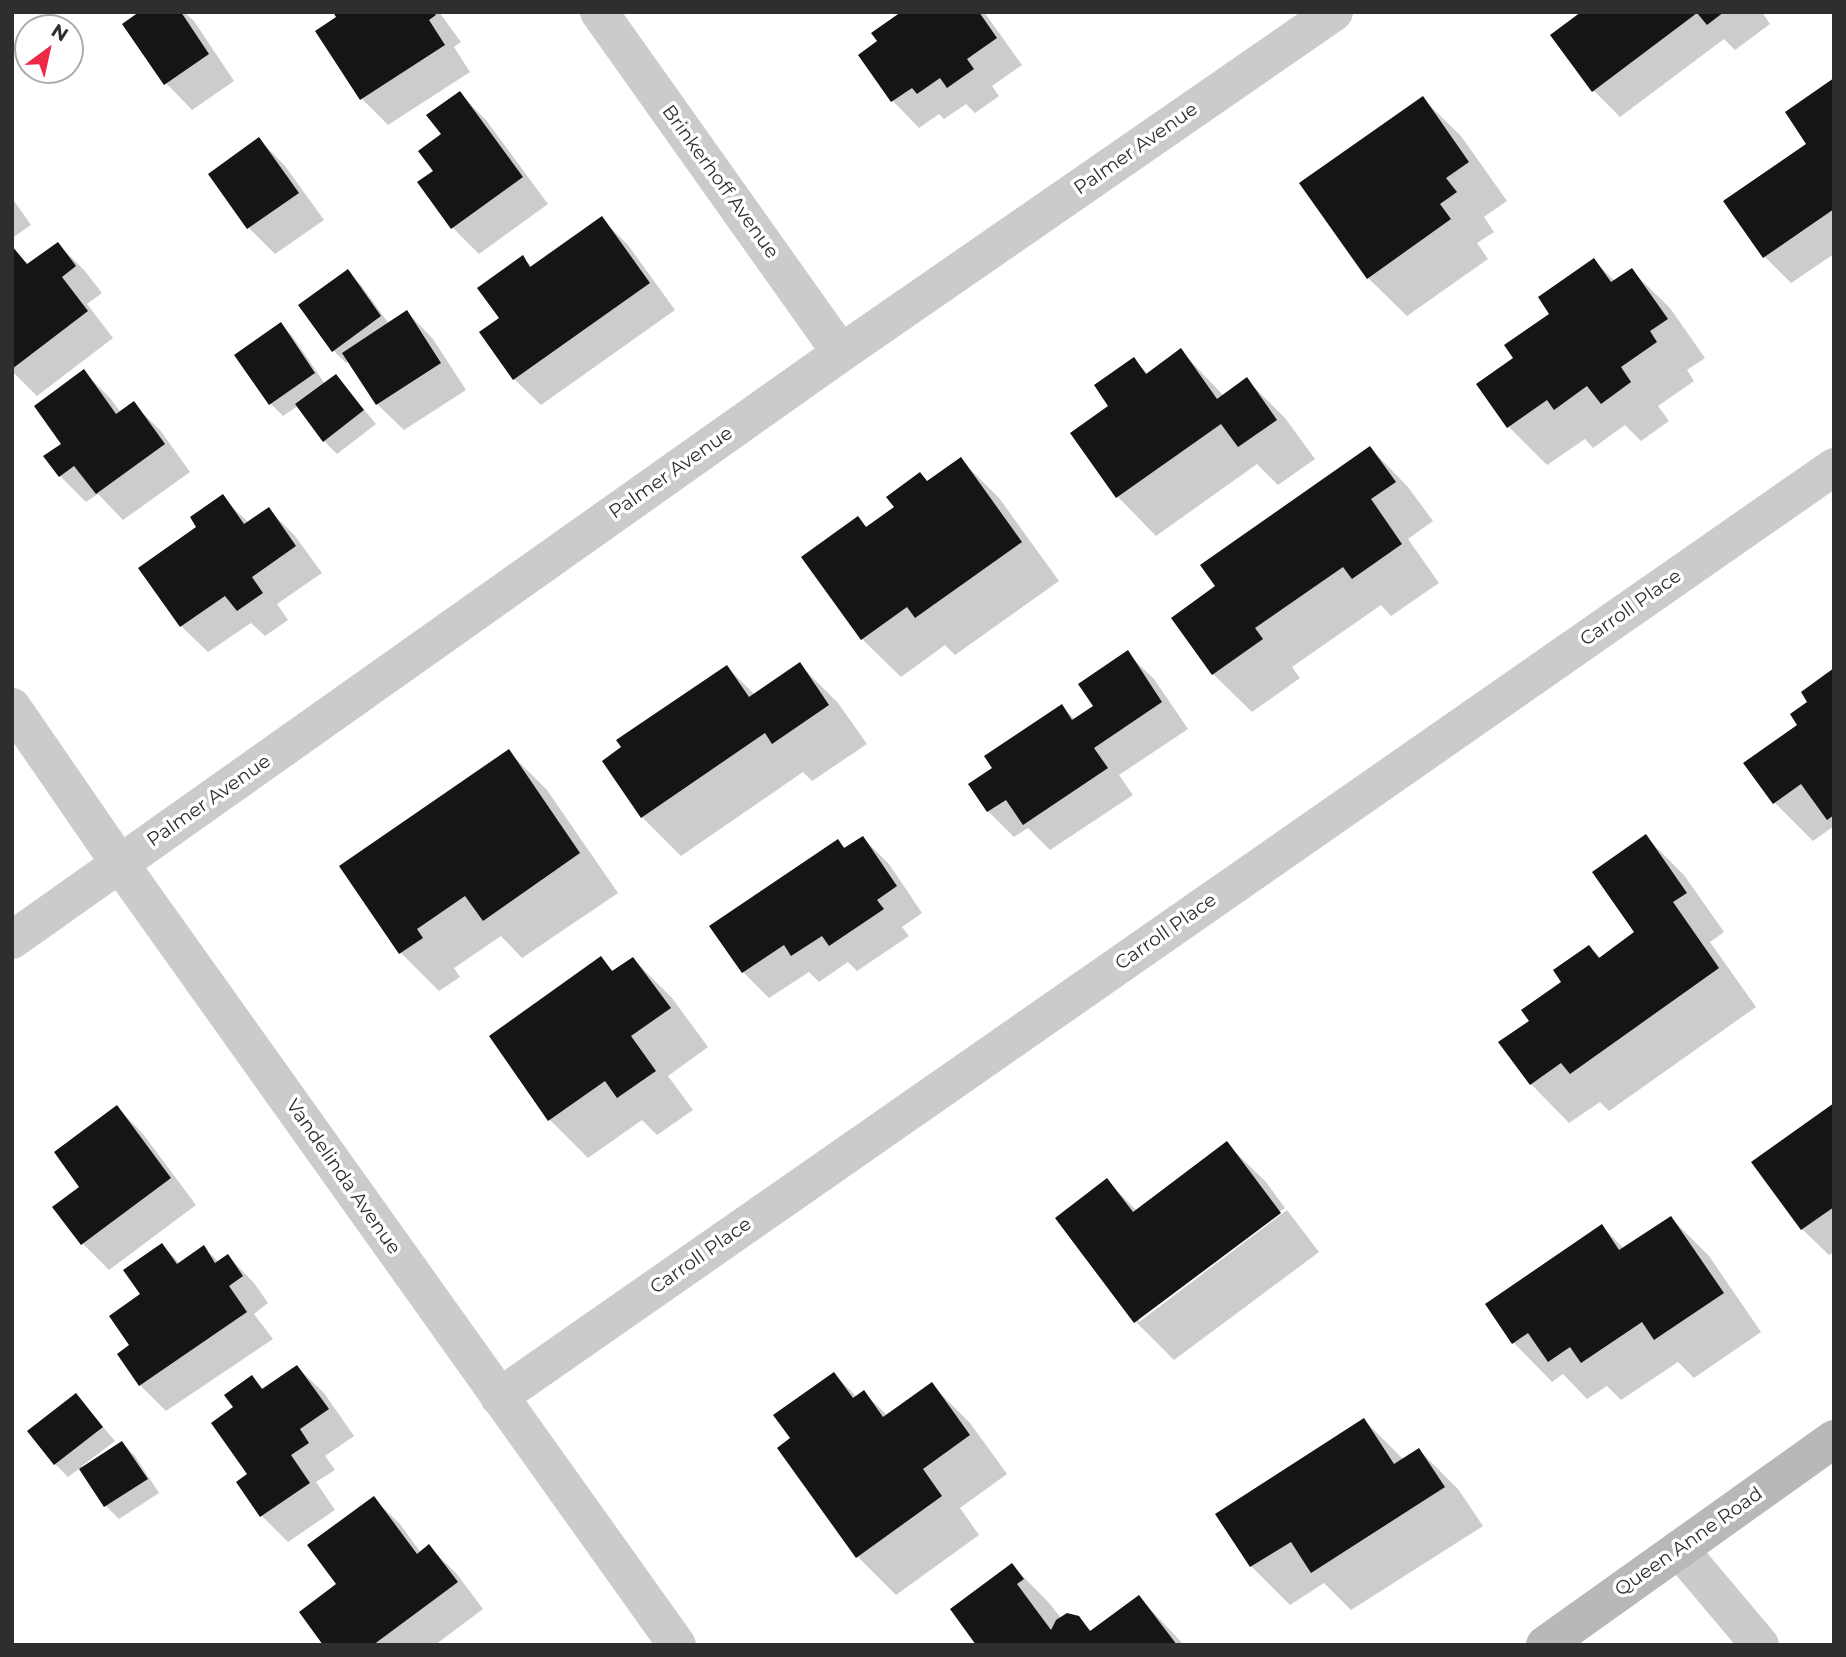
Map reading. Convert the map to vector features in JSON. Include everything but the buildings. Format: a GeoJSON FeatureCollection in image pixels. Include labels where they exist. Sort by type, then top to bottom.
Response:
{"type":"FeatureCollection","features":[{"type":"Feature","properties":{"kind":"street","name":"Brinkerhoff Avenue"},"geometry":{"type":"LineString","coordinates":[[599,12],[841,352]]}},
{"type":"Feature","properties":{"kind":"street","name":"Palmer Avenue"},"geometry":{"type":"LineString","coordinates":[[12,940],[841,352],[1334,12]]}},
{"type":"Feature","properties":{"kind":"street","name":"Carroll Place"},"geometry":{"type":"LineString","coordinates":[[499,1397],[1834,467]]}},
{"type":"Feature","properties":{"kind":"street","name":"Vandelinda Avenue"},"geometry":{"type":"LineString","coordinates":[[12,707],[120,864],[677,1645]]}},
{"type":"Feature","properties":{"kind":"street","name":"Queen Anne Road"},"geometry":{"type":"LineString","coordinates":[[1545,1645],[1834,1439]]}},
{"type":"Feature","properties":{"kind":"street"},"geometry":{"type":"LineString","coordinates":[[1679,1549],[1760,1645]]}}]}
